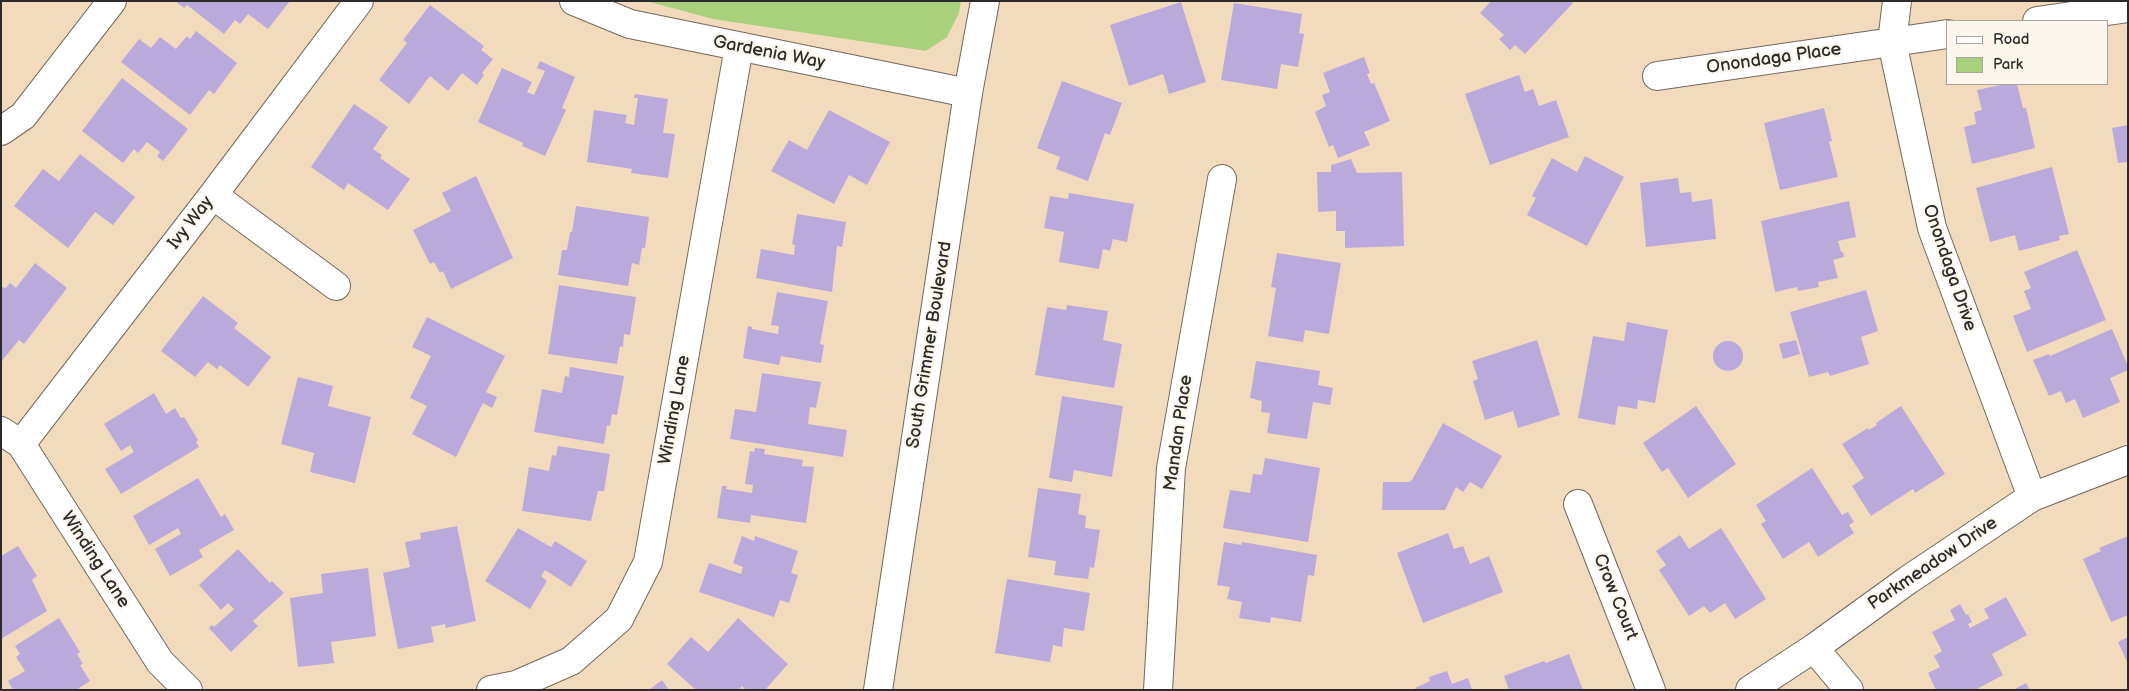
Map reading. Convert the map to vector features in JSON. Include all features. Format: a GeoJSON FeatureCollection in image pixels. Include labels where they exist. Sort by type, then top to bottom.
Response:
{"type":"FeatureCollection","features":[{"type":"Feature","properties":{"kind":"street"},"geometry":{"type":"LineString","coordinates":[[1,130],[23,116],[112,1]]}},
{"type":"Feature","properties":{"kind":"street","name":"Ivy Way"},"geometry":{"type":"LineString","coordinates":[[11,438],[213,195],[359,1]]}},
{"type":"Feature","properties":{"kind":"street","name":"Gardenia Way"},"geometry":{"type":"LineString","coordinates":[[574,1],[630,24],[739,48],[968,93]]}},
{"type":"Feature","properties":{"kind":"street","name":"South Grimmer Boulevard"},"geometry":{"type":"LineString","coordinates":[[878,690],[968,93],[985,1]]}},
{"type":"Feature","properties":{"kind":"street","name":"Onondaga Drive"},"geometry":{"type":"LineString","coordinates":[[1897,1],[1892,42],[1932,228],[2032,498]]}},
{"type":"Feature","properties":{"kind":"street"},"geometry":{"type":"LineString","coordinates":[[2044,20],[2128,8]]}},
{"type":"Feature","properties":{"kind":"street","name":"Onondaga Place"},"geometry":{"type":"LineString","coordinates":[[1657,76],[1946,34]]}},
{"type":"Feature","properties":{"kind":"street","name":"Winding Lane"},"geometry":{"type":"LineString","coordinates":[[491,690],[516,685],[571,661],[619,619],[648,562],[739,48]]}},
{"type":"Feature","properties":{"kind":"street","name":"Mandan Place"},"geometry":{"type":"LineString","coordinates":[[1158,690],[1171,468],[1222,179]]}},
{"type":"Feature","properties":{"kind":"street"},"geometry":{"type":"LineString","coordinates":[[213,195],[336,286]]}},
{"type":"Feature","properties":{"kind":"street","name":"Winding Lane"},"geometry":{"type":"LineString","coordinates":[[11,438],[160,662],[188,690]]}},
{"type":"Feature","properties":{"kind":"street","name":"Parkmeadow Drive"},"geometry":{"type":"LineString","coordinates":[[1750,690],[1814,648],[1908,580],[2032,498],[2128,460]]}},
{"type":"Feature","properties":{"kind":"street","name":"Crow Court"},"geometry":{"type":"LineString","coordinates":[[1578,504],[1651,690]]}},
{"type":"Feature","properties":{"kind":"street"},"geometry":{"type":"LineString","coordinates":[[1814,648],[1849,690]]}},
{"type":"Feature","properties":{"kind":"green space"},"geometry":{"type":"Polygon","coordinates":[[[646,1],[961,1],[959,13],[947,37],[926,51],[713,19],[646,1]]]}},
{"type":"Feature","properties":{"kind":"building"},"geometry":{"type":"Polygon","coordinates":[[[175,1],[290,1],[268,29],[248,14],[240,24],[235,20],[224,34],[187,5],[184,8],[175,1]]]}},
{"type":"Feature","properties":{"kind":"building"},"geometry":{"type":"Polygon","coordinates":[[[1491,1],[1571,1],[1573,3],[1525,54],[1515,45],[1510,50],[1499,39],[1504,35],[1480,13],[1491,1]]]}},
{"type":"Feature","properties":{"kind":"building"},"geometry":{"type":"Polygon","coordinates":[[[1181,2],[1206,82],[1169,94],[1163,74],[1129,86],[1110,25],[1181,2]]]}},
{"type":"Feature","properties":{"kind":"building"},"geometry":{"type":"Polygon","coordinates":[[[1234,3],[1302,14],[1299,33],[1304,34],[1298,67],[1281,64],[1277,89],[1221,80],[1234,3]]]}},
{"type":"Feature","properties":{"kind":"building"},"geometry":{"type":"Polygon","coordinates":[[[430,5],[484,46],[481,50],[493,59],[482,73],[484,75],[477,85],[462,73],[448,91],[430,76],[409,104],[379,80],[407,43],[403,40],[430,5]]]}},
{"type":"Feature","properties":{"kind":"building"},"geometry":{"type":"Polygon","coordinates":[[[196,31],[237,63],[214,94],[209,90],[190,115],[121,62],[139,39],[151,48],[160,37],[176,49],[187,36],[190,39],[196,31]]]}},
{"type":"Feature","properties":{"kind":"building"},"geometry":{"type":"Polygon","coordinates":[[[1364,57],[1370,73],[1367,74],[1371,84],[1374,83],[1390,121],[1364,132],[1370,145],[1338,158],[1333,145],[1329,147],[1315,112],[1326,106],[1322,95],[1330,92],[1323,73],[1364,57]]]}},
{"type":"Feature","properties":{"kind":"building"},"geometry":{"type":"Polygon","coordinates":[[[540,61],[575,77],[562,108],[566,110],[545,156],[522,146],[523,143],[478,122],[502,68],[532,82],[527,92],[534,95],[545,71],[537,68],[540,61]]]}},
{"type":"Feature","properties":{"kind":"building"},"geometry":{"type":"Polygon","coordinates":[[[1519,75],[1525,92],[1533,89],[1539,106],[1556,100],[1569,137],[1490,165],[1465,94],[1519,75]]]}},
{"type":"Feature","properties":{"kind":"building"},"geometry":{"type":"Polygon","coordinates":[[[122,78],[188,129],[163,161],[157,156],[160,152],[147,142],[138,153],[134,149],[123,163],[82,131],[122,78]]]}},
{"type":"Feature","properties":{"kind":"building"},"geometry":{"type":"Polygon","coordinates":[[[1062,81],[1122,103],[1110,135],[1105,133],[1088,181],[1056,169],[1060,157],[1037,148],[1062,81]]]}},
{"type":"Feature","properties":{"kind":"building"},"geometry":{"type":"Polygon","coordinates":[[[2000,85],[2017,85],[2023,108],[2026,108],[2035,148],[1972,164],[1964,127],[1976,124],[1974,112],[1982,110],[1977,90],[2000,85]]]}},
{"type":"Feature","properties":{"kind":"building"},"geometry":{"type":"Polygon","coordinates":[[[635,94],[668,99],[663,133],[675,134],[668,178],[631,173],[632,169],[587,162],[594,110],[627,115],[625,123],[634,125],[638,98],[634,98],[635,94]]]}},
{"type":"Feature","properties":{"kind":"building"},"geometry":{"type":"Polygon","coordinates":[[[354,104],[388,127],[373,149],[382,155],[380,158],[410,179],[388,210],[348,183],[344,190],[311,167],[354,104]]]}},
{"type":"Feature","properties":{"kind":"building"},"geometry":{"type":"Polygon","coordinates":[[[1824,108],[1832,141],[1829,142],[1838,177],[1780,190],[1764,123],[1824,108]]]}},
{"type":"Feature","properties":{"kind":"building"},"geometry":{"type":"Polygon","coordinates":[[[829,110],[890,142],[867,185],[849,175],[834,204],[771,171],[789,140],[807,150],[829,110]]]}},
{"type":"Feature","properties":{"kind":"building"},"geometry":{"type":"Polygon","coordinates":[[[2128,125],[2128,162],[2118,163],[2112,128],[2128,125]]]}},
{"type":"Feature","properties":{"kind":"building"},"geometry":{"type":"Polygon","coordinates":[[[80,154],[135,197],[113,225],[95,212],[68,248],[14,206],[43,169],[59,181],[80,154]]]}},
{"type":"Feature","properties":{"kind":"building"},"geometry":{"type":"Polygon","coordinates":[[[1585,156],[1624,177],[1587,246],[1527,215],[1536,198],[1532,196],[1552,158],[1577,172],[1585,156]]]}},
{"type":"Feature","properties":{"kind":"building"},"geometry":{"type":"Polygon","coordinates":[[[1351,159],[1357,173],[1402,172],[1404,246],[1345,248],[1345,231],[1336,231],[1336,211],[1318,212],[1317,172],[1331,172],[1331,165],[1351,159]]]}},
{"type":"Feature","properties":{"kind":"building"},"geometry":{"type":"Polygon","coordinates":[[[2052,167],[2069,234],[2059,236],[2060,240],[2019,251],[2015,235],[1990,242],[1976,188],[2052,167]]]}},
{"type":"Feature","properties":{"kind":"building"},"geometry":{"type":"Polygon","coordinates":[[[476,176],[513,258],[451,289],[443,271],[440,273],[434,262],[430,264],[413,230],[451,211],[442,193],[476,176]]]}},
{"type":"Feature","properties":{"kind":"building"},"geometry":{"type":"Polygon","coordinates":[[[1678,178],[1680,193],[1691,192],[1692,202],[1712,199],[1716,239],[1646,247],[1640,183],[1678,178]]]}},
{"type":"Feature","properties":{"kind":"building"},"geometry":{"type":"Polygon","coordinates":[[[1069,193],[1134,204],[1127,242],[1113,239],[1110,251],[1103,249],[1099,269],[1059,262],[1064,232],[1044,228],[1050,196],[1068,199],[1069,193]]]}},
{"type":"Feature","properties":{"kind":"building"},"geometry":{"type":"Polygon","coordinates":[[[1849,201],[1856,237],[1838,241],[1844,257],[1833,260],[1838,278],[1818,282],[1819,287],[1798,291],[1797,287],[1775,292],[1761,221],[1849,201]]]}},
{"type":"Feature","properties":{"kind":"building"},"geometry":{"type":"Polygon","coordinates":[[[576,206],[649,217],[645,248],[642,248],[639,265],[632,263],[628,286],[558,275],[562,250],[567,250],[570,232],[572,232],[576,206]]]}},
{"type":"Feature","properties":{"kind":"building"},"geometry":{"type":"Polygon","coordinates":[[[797,214],[846,222],[842,247],[837,246],[832,292],[756,278],[761,249],[794,255],[795,245],[792,244],[797,214]]]}},
{"type":"Feature","properties":{"kind":"building"},"geometry":{"type":"Polygon","coordinates":[[[2077,250],[2106,320],[2027,352],[2013,316],[2031,309],[2024,291],[2031,288],[2024,272],[2077,250]]]}},
{"type":"Feature","properties":{"kind":"building"},"geometry":{"type":"Polygon","coordinates":[[[1277,253],[1341,263],[1329,334],[1305,330],[1303,342],[1268,336],[1276,288],[1271,287],[1277,253]]]}},
{"type":"Feature","properties":{"kind":"building"},"geometry":{"type":"Polygon","coordinates":[[[35,263],[67,288],[24,344],[19,340],[1,362],[1,287],[6,288],[10,283],[16,288],[35,263]]]}},
{"type":"Feature","properties":{"kind":"building"},"geometry":{"type":"Polygon","coordinates":[[[559,285],[636,297],[630,335],[624,334],[623,347],[620,346],[617,364],[548,354],[559,285]]]}},
{"type":"Feature","properties":{"kind":"building"},"geometry":{"type":"Polygon","coordinates":[[[1866,290],[1878,331],[1861,337],[1869,364],[1830,376],[1828,372],[1809,377],[1790,312],[1866,290]]]}},
{"type":"Feature","properties":{"kind":"building"},"geometry":{"type":"Polygon","coordinates":[[[777,292],[828,301],[820,344],[824,345],[821,363],[781,356],[779,365],[743,358],[748,326],[752,327],[752,329],[778,334],[779,326],[771,325],[777,292]]]}},
{"type":"Feature","properties":{"kind":"building"},"geometry":{"type":"Polygon","coordinates":[[[203,296],[238,323],[234,328],[271,357],[248,387],[220,365],[217,369],[208,362],[195,377],[161,351],[203,296]]]}},
{"type":"Feature","properties":{"kind":"building"},"geometry":{"type":"Polygon","coordinates":[[[1067,305],[1108,311],[1103,340],[1122,344],[1114,388],[1035,375],[1047,307],[1066,310],[1067,305]]]}},
{"type":"Feature","properties":{"kind":"building"},"geometry":{"type":"Polygon","coordinates":[[[427,317],[505,356],[486,392],[497,397],[492,408],[483,403],[456,457],[412,434],[427,406],[410,398],[431,356],[412,347],[427,317]]]}},
{"type":"Feature","properties":{"kind":"building"},"geometry":{"type":"Polygon","coordinates":[[[1627,322],[1668,330],[1655,403],[1638,400],[1637,409],[1618,406],[1615,425],[1578,418],[1593,336],[1624,341],[1627,322]]]}},
{"type":"Feature","properties":{"kind":"building"},"geometry":{"type":"Polygon","coordinates":[[[2112,329],[2128,366],[2128,370],[2110,378],[2120,402],[2083,418],[2075,399],[2066,403],[2061,391],[2049,396],[2033,360],[2049,354],[2050,356],[2112,329]]]}},
{"type":"Feature","properties":{"kind":"building"},"geometry":{"type":"Polygon","coordinates":[[[1537,340],[1560,415],[1518,428],[1513,411],[1485,420],[1473,381],[1478,379],[1472,361],[1537,340]]]}},
{"type":"Feature","properties":{"kind":"building"},"geometry":{"type":"Polygon","coordinates":[[[1796,340],[1800,354],[1783,359],[1779,344],[1796,340]]]}},
{"type":"Feature","properties":{"kind":"building"},"geometry":{"type":"Polygon","coordinates":[[[1728,341],[1739,345],[1743,356],[1739,367],[1728,371],[1717,367],[1713,356],[1717,345],[1728,341]]]}},
{"type":"Feature","properties":{"kind":"building"},"geometry":{"type":"Polygon","coordinates":[[[1256,361],[1320,371],[1318,385],[1333,388],[1330,405],[1313,402],[1307,439],[1267,433],[1270,413],[1261,412],[1262,401],[1250,398],[1256,361]]]}},
{"type":"Feature","properties":{"kind":"building"},"geometry":{"type":"Polygon","coordinates":[[[570,367],[624,376],[617,415],[612,414],[610,426],[607,425],[604,444],[534,432],[542,389],[562,393],[565,376],[569,377],[570,367]]]}},
{"type":"Feature","properties":{"kind":"building"},"geometry":{"type":"Polygon","coordinates":[[[762,373],[821,382],[816,408],[810,407],[808,424],[847,430],[843,457],[730,439],[735,409],[756,412],[762,373]]]}},
{"type":"Feature","properties":{"kind":"building"},"geometry":{"type":"Polygon","coordinates":[[[298,377],[333,386],[328,406],[371,417],[355,483],[310,472],[314,453],[281,444],[298,377]]]}},
{"type":"Feature","properties":{"kind":"building"},"geometry":{"type":"Polygon","coordinates":[[[154,393],[166,414],[175,408],[181,418],[184,417],[198,440],[196,442],[199,447],[121,494],[105,469],[134,452],[130,445],[121,451],[104,424],[154,393]]]}},
{"type":"Feature","properties":{"kind":"building"},"geometry":{"type":"Polygon","coordinates":[[[1062,396],[1123,406],[1112,477],[1074,470],[1072,482],[1049,478],[1062,396]]]}},
{"type":"Feature","properties":{"kind":"building"},"geometry":{"type":"Polygon","coordinates":[[[1696,406],[1736,464],[1688,498],[1668,468],[1662,472],[1643,443],[1696,406]]]}},
{"type":"Feature","properties":{"kind":"building"},"geometry":{"type":"Polygon","coordinates":[[[1901,406],[1945,474],[1915,493],[1913,489],[1871,516],[1852,486],[1864,478],[1842,444],[1868,428],[1869,430],[1877,425],[1876,423],[1901,406]]]}},
{"type":"Feature","properties":{"kind":"building"},"geometry":{"type":"Polygon","coordinates":[[[1443,423],[1502,456],[1482,489],[1470,482],[1463,492],[1456,487],[1445,510],[1382,510],[1383,482],[1409,482],[1412,480],[1443,423]]]}},
{"type":"Feature","properties":{"kind":"building"},"geometry":{"type":"Polygon","coordinates":[[[558,446],[610,454],[604,491],[598,491],[591,521],[522,511],[529,467],[549,471],[552,455],[556,456],[558,446]]]}},
{"type":"Feature","properties":{"kind":"building"},"geometry":{"type":"Polygon","coordinates":[[[755,448],[765,449],[764,454],[803,460],[802,466],[814,467],[806,523],[751,515],[750,523],[717,518],[722,486],[727,486],[726,489],[752,493],[753,485],[745,484],[750,451],[754,452],[755,448]]]}},
{"type":"Feature","properties":{"kind":"building"},"geometry":{"type":"Polygon","coordinates":[[[1265,458],[1320,468],[1308,542],[1223,528],[1230,490],[1250,493],[1253,474],[1262,475],[1265,458]]]}},
{"type":"Feature","properties":{"kind":"building"},"geometry":{"type":"Polygon","coordinates":[[[1812,468],[1842,515],[1848,512],[1854,522],[1849,525],[1854,533],[1818,557],[1809,542],[1783,559],[1761,524],[1766,521],[1756,505],[1812,468]]]}},
{"type":"Feature","properties":{"kind":"building"},"geometry":{"type":"Polygon","coordinates":[[[198,478],[221,517],[225,514],[234,530],[199,550],[203,557],[170,576],[155,549],[181,534],[178,528],[149,545],[133,516],[198,478]]]}},
{"type":"Feature","properties":{"kind":"building"},"geometry":{"type":"Polygon","coordinates":[[[1038,488],[1081,494],[1078,514],[1086,516],[1085,528],[1100,530],[1094,568],[1090,567],[1088,579],[1054,575],[1056,561],[1028,557],[1038,488]]]}},
{"type":"Feature","properties":{"kind":"building"},"geometry":{"type":"Polygon","coordinates":[[[457,526],[476,621],[446,628],[445,624],[431,627],[434,642],[398,649],[383,573],[410,567],[405,542],[421,539],[420,533],[457,526]]]}},
{"type":"Feature","properties":{"kind":"building"},"geometry":{"type":"Polygon","coordinates":[[[518,528],[551,547],[555,541],[587,561],[571,587],[545,570],[541,576],[547,581],[530,609],[485,581],[518,528]]]}},
{"type":"Feature","properties":{"kind":"building"},"geometry":{"type":"Polygon","coordinates":[[[1721,528],[1766,599],[1735,619],[1725,603],[1710,613],[1704,606],[1689,616],[1659,570],[1666,565],[1656,551],[1680,535],[1689,549],[1721,528]]]}},
{"type":"Feature","properties":{"kind":"building"},"geometry":{"type":"Polygon","coordinates":[[[1448,533],[1454,549],[1463,546],[1470,564],[1489,556],[1503,592],[1423,623],[1397,553],[1448,533]]]}},
{"type":"Feature","properties":{"kind":"building"},"geometry":{"type":"Polygon","coordinates":[[[742,536],[754,541],[755,536],[798,551],[791,573],[798,575],[789,603],[780,600],[774,617],[699,592],[709,563],[741,574],[743,567],[733,563],[742,536]]]}},
{"type":"Feature","properties":{"kind":"building"},"geometry":{"type":"Polygon","coordinates":[[[2128,536],[2128,615],[2111,622],[2083,559],[2101,551],[2099,548],[2128,536]]]}},
{"type":"Feature","properties":{"kind":"building"},"geometry":{"type":"Polygon","coordinates":[[[1224,542],[1241,545],[1242,542],[1317,555],[1314,576],[1308,575],[1301,622],[1271,617],[1270,623],[1239,618],[1242,602],[1227,599],[1230,587],[1217,585],[1224,542]]]}},
{"type":"Feature","properties":{"kind":"building"},"geometry":{"type":"Polygon","coordinates":[[[18,546],[37,576],[32,580],[47,611],[1,639],[1,556],[18,546]]]}},
{"type":"Feature","properties":{"kind":"building"},"geometry":{"type":"Polygon","coordinates":[[[238,549],[270,583],[272,581],[284,593],[253,621],[258,626],[231,652],[209,628],[212,625],[214,627],[234,609],[228,603],[221,610],[199,585],[238,549]]]}},
{"type":"Feature","properties":{"kind":"building"},"geometry":{"type":"Polygon","coordinates":[[[368,568],[376,636],[331,642],[334,663],[298,667],[290,598],[323,593],[321,574],[368,568]]]}},
{"type":"Feature","properties":{"kind":"building"},"geometry":{"type":"Polygon","coordinates":[[[1007,579],[1090,593],[1084,631],[1064,628],[1062,647],[1053,645],[1050,662],[995,653],[1007,579]]]}},
{"type":"Feature","properties":{"kind":"building"},"geometry":{"type":"Polygon","coordinates":[[[2006,597],[2027,635],[1992,654],[2003,675],[1975,690],[1936,690],[1928,673],[1940,667],[1934,656],[1942,651],[1932,632],[1955,620],[1950,610],[1960,604],[1972,622],[1968,624],[1970,628],[1989,618],[1984,609],[2006,597]]]}},
{"type":"Feature","properties":{"kind":"building"},"geometry":{"type":"Polygon","coordinates":[[[59,618],[80,652],[77,654],[83,664],[80,665],[90,681],[76,690],[13,690],[8,681],[25,671],[16,657],[20,654],[15,646],[59,618]]]}},
{"type":"Feature","properties":{"kind":"building"},"geometry":{"type":"Polygon","coordinates":[[[738,618],[788,664],[765,690],[746,690],[742,686],[739,690],[696,690],[667,664],[691,637],[708,652],[738,618]]]}},
{"type":"Feature","properties":{"kind":"building"},"geometry":{"type":"Polygon","coordinates":[[[2128,637],[2128,664],[2118,642],[2128,637]]]}},
{"type":"Feature","properties":{"kind":"building"},"geometry":{"type":"Polygon","coordinates":[[[1569,654],[1583,690],[1509,690],[1504,676],[1569,654]]]}},
{"type":"Feature","properties":{"kind":"building"},"geometry":{"type":"Polygon","coordinates":[[[1447,671],[1452,684],[1468,678],[1472,690],[1416,690],[1415,688],[1430,681],[1429,677],[1447,671]]]}},
{"type":"Feature","properties":{"kind":"building"},"geometry":{"type":"Polygon","coordinates":[[[662,680],[669,690],[649,690],[662,680]]]}},
{"type":"Feature","properties":{"kind":"building"},"geometry":{"type":"Polygon","coordinates":[[[2026,683],[2030,690],[2013,690],[2026,683]]]}}]}
